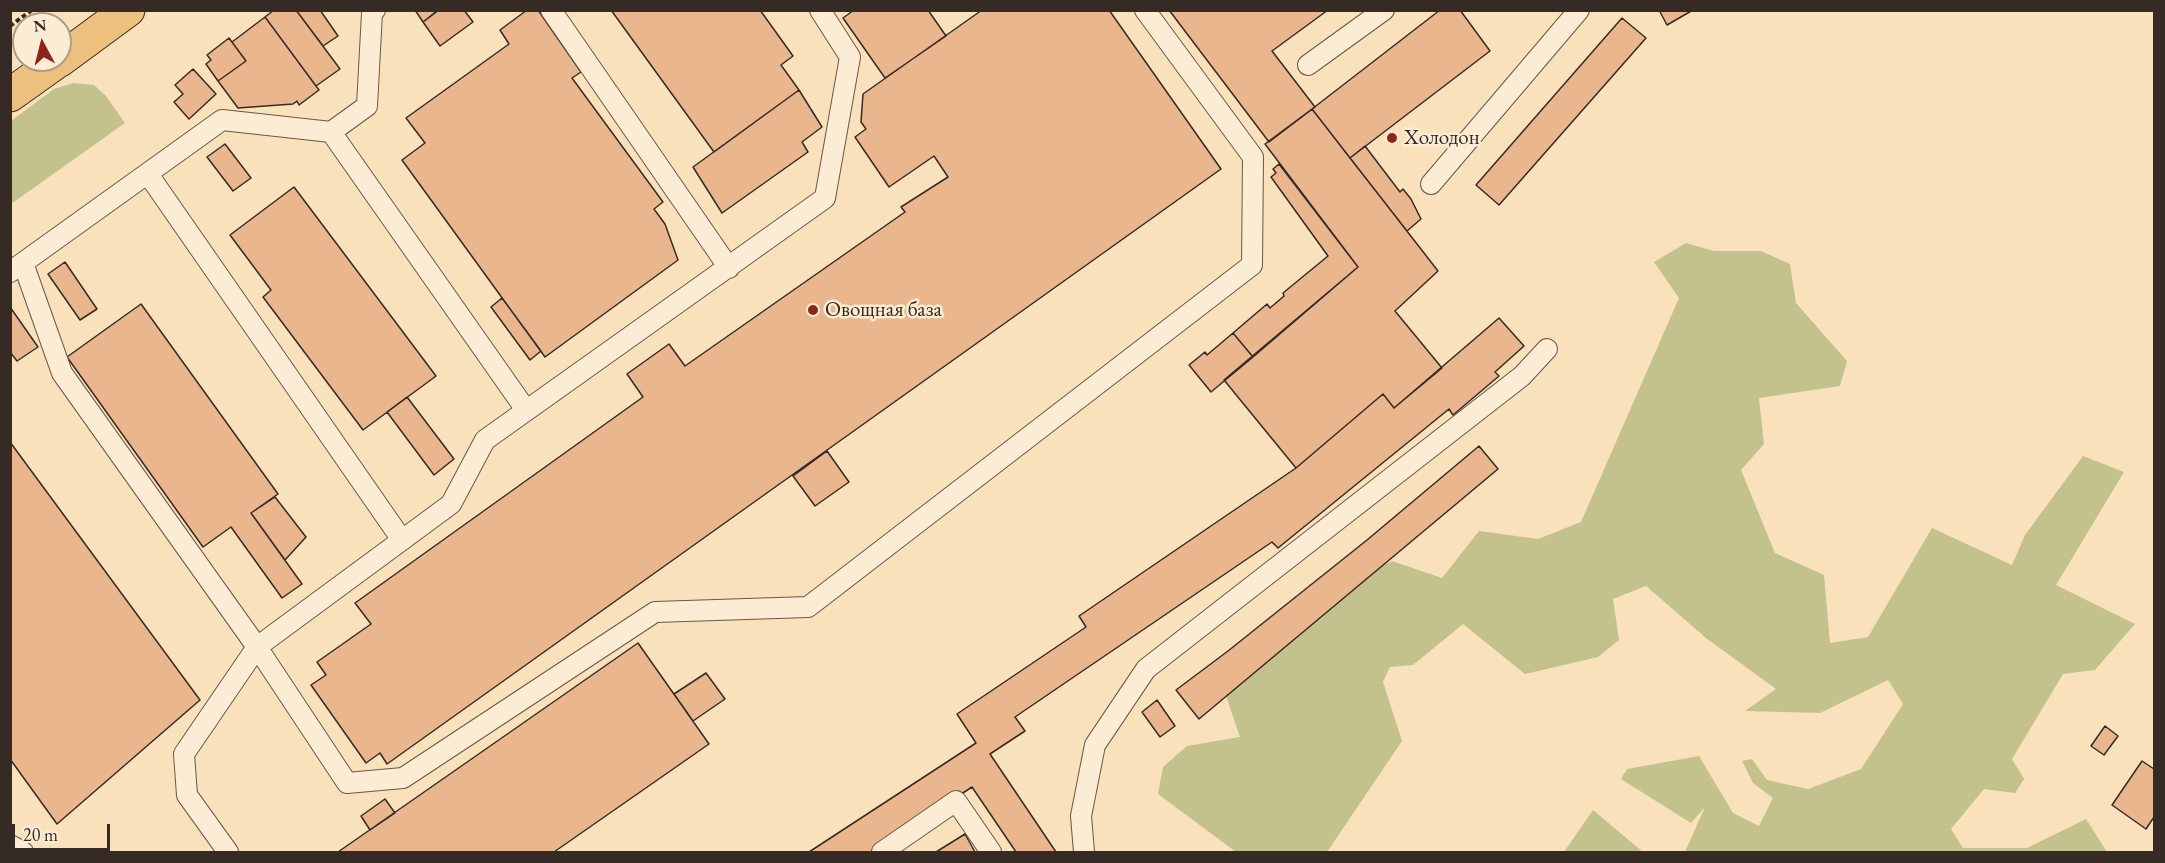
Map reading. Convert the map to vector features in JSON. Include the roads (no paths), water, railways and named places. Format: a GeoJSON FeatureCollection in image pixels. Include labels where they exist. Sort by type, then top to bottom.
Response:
{"type":"FeatureCollection","features":[{"type":"Feature","properties":{"kind":"main road"},"geometry":{"type":"LineString","coordinates":[[72,51],[128,10]]}},
{"type":"Feature","properties":{"kind":"main road"},"geometry":{"type":"LineString","coordinates":[[10,95],[43,72]]}},
{"type":"Feature","properties":{"kind":"lane"},"geometry":{"type":"LineString","coordinates":[[375,10],[372,13],[367,106],[331,132],[222,120],[17,268],[62,373],[257,647],[347,783],[403,778],[655,612],[808,607],[1252,265],[1253,157],[1145,10]]}},
{"type":"Feature","properties":{"kind":"lane"},"geometry":{"type":"LineString","coordinates":[[551,10],[729,268]]}},
{"type":"Feature","properties":{"kind":"lane"},"geometry":{"type":"LineString","coordinates":[[228,852],[187,795],[184,754],[257,647],[452,504],[485,440],[825,198],[850,57],[820,10]]}},
{"type":"Feature","properties":{"kind":"lane"},"geometry":{"type":"LineString","coordinates":[[1308,65],[1384,10]]}},
{"type":"Feature","properties":{"kind":"lane"},"geometry":{"type":"LineString","coordinates":[[1431,184],[1579,10]]}},
{"type":"Feature","properties":{"kind":"lane"},"geometry":{"type":"LineString","coordinates":[[331,132],[526,410]]}},
{"type":"Feature","properties":{"kind":"lane"},"geometry":{"type":"LineString","coordinates":[[148,174],[402,540]]}},
{"type":"Feature","properties":{"kind":"lane"},"geometry":{"type":"LineString","coordinates":[[1084,852],[1081,816],[1095,745],[1146,669],[1522,376],[1547,349]]}},
{"type":"Feature","properties":{"kind":"lane"},"geometry":{"type":"LineString","coordinates":[[882,852],[956,801],[991,852]]}},
{"type":"Feature","properties":{"kind":"lane"},"geometry":{"type":"LineString","coordinates":[[10,845],[23,852]]}},
{"type":"Feature","properties":{"kind":"place","name":"Холодон"},"geometry":{"type":"Point","coordinates":[1392,138]}},
{"type":"Feature","properties":{"kind":"place","name":"Овощная база"},"geometry":{"type":"Point","coordinates":[813,310]}}]}
